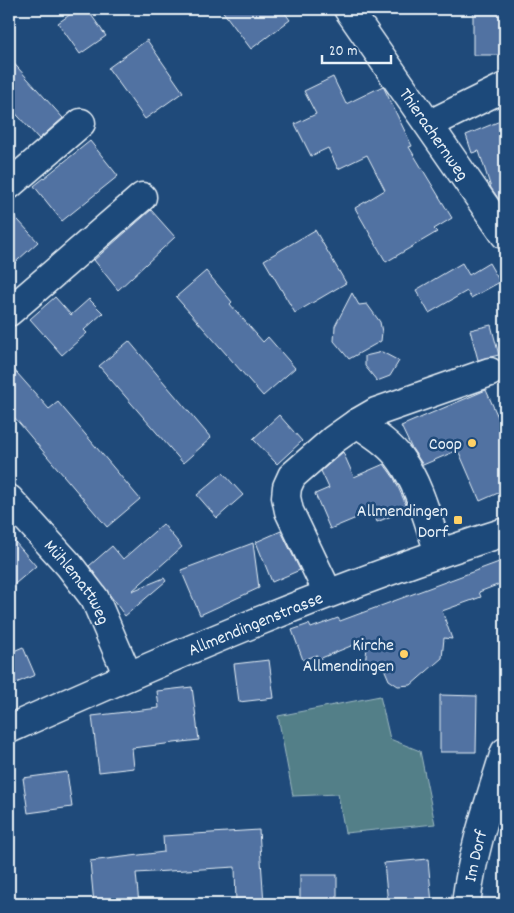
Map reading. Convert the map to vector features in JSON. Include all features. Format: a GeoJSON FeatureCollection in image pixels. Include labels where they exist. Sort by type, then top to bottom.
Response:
{"type":"FeatureCollection","features":[{"type":"Feature","properties":{"kind":"street","name":"Thierachernweg"},"geometry":{"type":"LineString","coordinates":[[348,9],[430,124],[505,235]]}},
{"type":"Feature","properties":{"kind":"street"},"geometry":{"type":"LineString","coordinates":[[430,124],[505,87]]}},
{"type":"Feature","properties":{"kind":"street"},"geometry":{"type":"LineString","coordinates":[[9,185],[81,123]]}},
{"type":"Feature","properties":{"kind":"street"},"geometry":{"type":"LineString","coordinates":[[9,312],[142,197]]}},
{"type":"Feature","properties":{"kind":"street"},"geometry":{"type":"LineString","coordinates":[[328,593],[289,511],[286,497],[287,487],[292,476],[333,440],[376,412],[490,372]]}},
{"type":"Feature","properties":{"kind":"street"},"geometry":{"type":"LineString","coordinates":[[357,423],[384,442],[401,460],[411,477],[439,552]]}},
{"type":"Feature","properties":{"kind":"street","name":"Mühlemattweg"},"geometry":{"type":"LineString","coordinates":[[9,499],[69,565],[95,599],[128,676]]}},
{"type":"Feature","properties":{"kind":"street","name":"Allmendingenstrasse"},"geometry":{"type":"LineString","coordinates":[[9,729],[128,676],[328,593],[439,552],[505,532]]}},
{"type":"Feature","properties":{"kind":"street","name":"Im Dorf"},"geometry":{"type":"LineString","coordinates":[[466,904],[470,871],[476,845],[505,752]]}},
{"type":"Feature","properties":{"kind":"shaded area"},"geometry":{"type":"Polygon","coordinates":[[[481,894],[505,900],[505,904],[481,904],[481,894]]]}},
{"type":"Feature","properties":{"kind":"green space"},"geometry":{"type":"Polygon","coordinates":[[[380,696],[390,739],[420,751],[435,824],[345,833],[338,794],[293,796],[278,716],[380,696]]]}},
{"type":"Feature","properties":{"kind":"building"},"geometry":{"type":"Polygon","coordinates":[[[78,9],[87,9],[106,36],[80,54],[58,23],[78,9]]]}},
{"type":"Feature","properties":{"kind":"building"},"geometry":{"type":"Polygon","coordinates":[[[221,9],[282,9],[290,20],[251,49],[221,9]]]}},
{"type":"Feature","properties":{"kind":"building"},"geometry":{"type":"Polygon","coordinates":[[[473,12],[503,12],[503,55],[473,55],[473,12]]]}},
{"type":"Feature","properties":{"kind":"building"},"geometry":{"type":"Polygon","coordinates":[[[147,40],[183,92],[145,119],[108,68],[147,40]]]}},
{"type":"Feature","properties":{"kind":"building"},"geometry":{"type":"Polygon","coordinates":[[[9,58],[63,118],[39,139],[9,106],[9,58]]]}},
{"type":"Feature","properties":{"kind":"building"},"geometry":{"type":"Polygon","coordinates":[[[333,77],[346,104],[383,86],[412,146],[409,147],[452,218],[434,229],[437,232],[386,262],[355,208],[385,190],[367,155],[338,169],[328,148],[311,156],[295,124],[316,114],[304,91],[333,77]]]}},
{"type":"Feature","properties":{"kind":"building"},"geometry":{"type":"Polygon","coordinates":[[[505,119],[505,208],[491,188],[479,151],[472,153],[466,135],[505,119]]]}},
{"type":"Feature","properties":{"kind":"building"},"geometry":{"type":"Polygon","coordinates":[[[90,141],[118,176],[62,221],[34,186],[90,141]]]}},
{"type":"Feature","properties":{"kind":"building"},"geometry":{"type":"Polygon","coordinates":[[[9,210],[38,242],[9,268],[9,210]]]}},
{"type":"Feature","properties":{"kind":"building"},"geometry":{"type":"Polygon","coordinates":[[[151,210],[175,237],[118,290],[94,260],[151,210]]]}},
{"type":"Feature","properties":{"kind":"building"},"geometry":{"type":"Polygon","coordinates":[[[315,230],[346,283],[295,313],[264,260],[315,230]]]}},
{"type":"Feature","properties":{"kind":"building"},"geometry":{"type":"Polygon","coordinates":[[[462,263],[469,275],[489,263],[500,282],[471,298],[467,291],[429,313],[416,290],[462,263]]]}},
{"type":"Feature","properties":{"kind":"building"},"geometry":{"type":"Polygon","coordinates":[[[206,271],[232,302],[230,304],[263,342],[268,337],[295,368],[263,396],[176,297],[206,271]]]}},
{"type":"Feature","properties":{"kind":"building"},"geometry":{"type":"Polygon","coordinates":[[[352,293],[359,305],[367,304],[380,322],[382,332],[381,341],[349,359],[334,341],[335,326],[352,293]]]}},
{"type":"Feature","properties":{"kind":"building"},"geometry":{"type":"Polygon","coordinates":[[[55,297],[71,315],[89,299],[103,313],[84,330],[87,333],[62,355],[30,319],[55,297]]]}},
{"type":"Feature","properties":{"kind":"building"},"geometry":{"type":"Polygon","coordinates":[[[491,325],[499,355],[478,360],[470,330],[491,325]]]}},
{"type":"Feature","properties":{"kind":"building"},"geometry":{"type":"Polygon","coordinates":[[[129,341],[211,438],[183,463],[99,366],[129,341]]]}},
{"type":"Feature","properties":{"kind":"building"},"geometry":{"type":"Polygon","coordinates":[[[382,352],[399,361],[390,376],[377,381],[365,366],[365,356],[382,352]]]}},
{"type":"Feature","properties":{"kind":"building"},"geometry":{"type":"Polygon","coordinates":[[[9,364],[49,409],[58,402],[140,499],[107,527],[9,411],[9,364]]]}},
{"type":"Feature","properties":{"kind":"building"},"geometry":{"type":"Polygon","coordinates":[[[486,390],[505,433],[505,490],[480,501],[458,450],[423,465],[411,447],[401,426],[486,390]]]}},
{"type":"Feature","properties":{"kind":"building"},"geometry":{"type":"Polygon","coordinates":[[[279,415],[302,441],[277,464],[253,439],[279,415]]]}},
{"type":"Feature","properties":{"kind":"building"},"geometry":{"type":"Polygon","coordinates":[[[343,452],[354,477],[384,464],[394,478],[408,509],[377,522],[373,511],[330,529],[315,494],[329,488],[321,471],[343,452]]]}},
{"type":"Feature","properties":{"kind":"building"},"geometry":{"type":"Polygon","coordinates":[[[223,473],[243,495],[217,518],[197,495],[223,473]]]}},
{"type":"Feature","properties":{"kind":"building"},"geometry":{"type":"Polygon","coordinates":[[[163,524],[182,547],[132,591],[164,578],[166,581],[125,616],[89,566],[112,546],[123,559],[163,524]]]}},
{"type":"Feature","properties":{"kind":"building"},"geometry":{"type":"Polygon","coordinates":[[[281,531],[300,570],[272,582],[256,542],[281,531]]]}},
{"type":"Feature","properties":{"kind":"building"},"geometry":{"type":"Polygon","coordinates":[[[9,535],[36,566],[9,589],[9,535]]]}},
{"type":"Feature","properties":{"kind":"building"},"geometry":{"type":"Polygon","coordinates":[[[253,543],[259,588],[200,615],[181,570],[253,543]]]}},
{"type":"Feature","properties":{"kind":"building"},"geometry":{"type":"Polygon","coordinates":[[[499,562],[505,582],[479,592],[481,597],[442,611],[452,639],[444,638],[442,658],[411,685],[398,686],[389,680],[383,666],[365,664],[368,639],[319,659],[317,655],[303,660],[292,630],[309,624],[311,628],[338,618],[340,621],[499,562]]]}},
{"type":"Feature","properties":{"kind":"building"},"geometry":{"type":"Polygon","coordinates":[[[23,647],[35,675],[9,686],[9,653],[23,647]]]}},
{"type":"Feature","properties":{"kind":"building"},"geometry":{"type":"Polygon","coordinates":[[[269,660],[274,698],[239,702],[234,664],[269,660]]]}},
{"type":"Feature","properties":{"kind":"building"},"geometry":{"type":"Polygon","coordinates":[[[192,687],[199,740],[132,748],[134,768],[99,772],[92,716],[159,708],[157,691],[192,687]]]}},
{"type":"Feature","properties":{"kind":"building"},"geometry":{"type":"Polygon","coordinates":[[[440,695],[477,696],[476,752],[440,752],[440,695]]]}},
{"type":"Feature","properties":{"kind":"building"},"geometry":{"type":"Polygon","coordinates":[[[67,772],[72,807],[28,813],[23,778],[67,772]]]}},
{"type":"Feature","properties":{"kind":"building"},"geometry":{"type":"Polygon","coordinates":[[[259,830],[264,904],[236,904],[235,867],[136,873],[139,904],[94,904],[90,861],[164,852],[163,836],[259,830]]]}},
{"type":"Feature","properties":{"kind":"building"},"geometry":{"type":"Polygon","coordinates":[[[428,859],[432,904],[388,904],[384,863],[428,859]]]}},
{"type":"Feature","properties":{"kind":"building"},"geometry":{"type":"Polygon","coordinates":[[[300,875],[337,875],[337,904],[300,904],[300,875]]]}},
{"type":"Feature","properties":{"kind":"place","name":"Coop"},"geometry":{"type":"Point","coordinates":[472,443]}},
{"type":"Feature","properties":{"kind":"place","name":"Allmendingen Dorf"},"geometry":{"type":"Point","coordinates":[458,520]}},
{"type":"Feature","properties":{"kind":"place","name":"Kirche Allmendingen"},"geometry":{"type":"Point","coordinates":[404,654]}}]}
